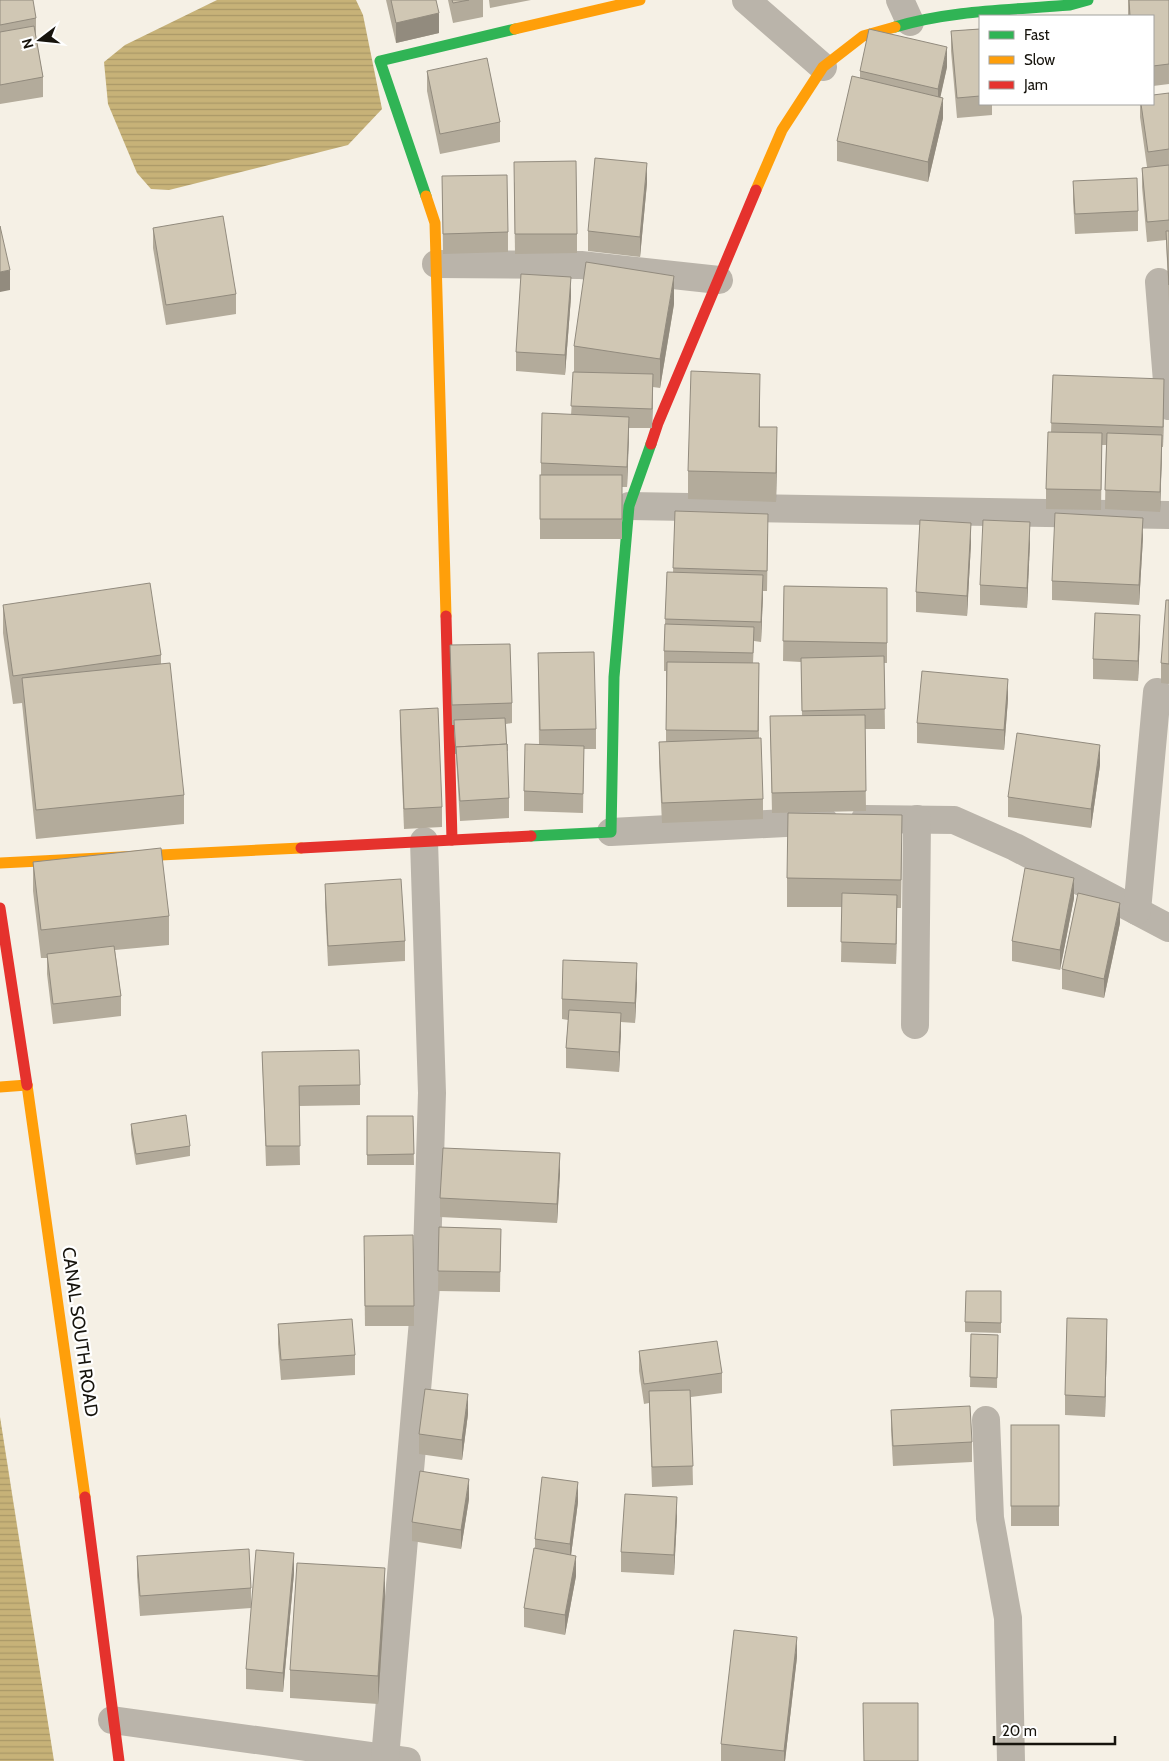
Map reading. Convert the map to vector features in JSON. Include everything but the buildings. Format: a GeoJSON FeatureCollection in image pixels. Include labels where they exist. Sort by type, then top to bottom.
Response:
{"type":"FeatureCollection","features":[{"type":"Feature","properties":{"kind":"street"},"geometry":{"type":"LineString","coordinates":[[452,840],[435,223],[380,61],[640,0]]}},
{"type":"Feature","properties":{"kind":"street"},"geometry":{"type":"LineString","coordinates":[[746,0],[824,67]]}},
{"type":"Feature","properties":{"kind":"street"},"geometry":{"type":"LineString","coordinates":[[611,832],[614,677],[629,506],[658,423],[782,130],[824,67],[864,36],[905,11],[958,14],[1070,5],[1088,0]]}},
{"type":"Feature","properties":{"kind":"street"},"geometry":{"type":"LineString","coordinates":[[436,264],[581,265],[719,280]]}},
{"type":"Feature","properties":{"kind":"street"},"geometry":{"type":"LineString","coordinates":[[1159,282],[1169,406]]}},
{"type":"Feature","properties":{"kind":"street"},"geometry":{"type":"LineString","coordinates":[[629,506],[1169,515]]}},
{"type":"Feature","properties":{"kind":"street"},"geometry":{"type":"LineString","coordinates":[[1136,911],[1157,692]]}},
{"type":"Feature","properties":{"kind":"street"},"geometry":{"type":"LineString","coordinates":[[0,863],[862,819],[954,820],[1015,847],[1169,928]]}},
{"type":"Feature","properties":{"kind":"street"},"geometry":{"type":"LineString","coordinates":[[915,1025],[917,820]]}},
{"type":"Feature","properties":{"kind":"street"},"geometry":{"type":"LineString","coordinates":[[112,1720],[396,1760],[426,1286],[432,1093],[424,842]]}},
{"type":"Feature","properties":{"kind":"street","name":"CANAL SOUTH ROAD"},"geometry":{"type":"LineString","coordinates":[[0,908],[81,1469],[112,1720],[119,1761]]}},
{"type":"Feature","properties":{"kind":"street"},"geometry":{"type":"LineString","coordinates":[[0,1087],[27,1085]]}},
{"type":"Feature","properties":{"kind":"street"},"geometry":{"type":"LineString","coordinates":[[986,1420],[990,1518],[1008,1618],[1011,1761]]}},
{"type":"Feature","properties":{"kind":"shaded area"},"geometry":{"type":"Polygon","coordinates":[[[217,0],[356,0],[363,15],[382,109],[348,145],[169,190],[151,189],[137,173],[108,104],[104,62],[125,45],[217,0]]]}},
{"type":"Feature","properties":{"kind":"shaded area"},"geometry":{"type":"Polygon","coordinates":[[[0,1417],[54,1761],[0,1761],[0,1417]]]}},
{"type":"Feature","properties":{"kind":"traffic: fast"},"geometry":{"type":"LineString","coordinates":[[895,27],[938,17],[1070,5],[1088,0]]}},
{"type":"Feature","properties":{"kind":"traffic: fast"},"geometry":{"type":"LineString","coordinates":[[426,196],[380,61],[515,29]]}},
{"type":"Feature","properties":{"kind":"traffic: fast"},"geometry":{"type":"LineString","coordinates":[[531,836],[611,832],[614,677],[629,506],[651,444]]}},
{"type":"Feature","properties":{"kind":"traffic: slow"},"geometry":{"type":"LineString","coordinates":[[515,29],[640,0]]}},
{"type":"Feature","properties":{"kind":"traffic: slow"},"geometry":{"type":"LineString","coordinates":[[756,190],[782,130],[823,67],[863,36],[895,27]]}},
{"type":"Feature","properties":{"kind":"traffic: slow"},"geometry":{"type":"LineString","coordinates":[[426,196],[435,223],[446,616]]}},
{"type":"Feature","properties":{"kind":"traffic: slow"},"geometry":{"type":"LineString","coordinates":[[0,863],[301,848]]}},
{"type":"Feature","properties":{"kind":"traffic: slow"},"geometry":{"type":"LineString","coordinates":[[27,1085],[85,1497]]}},
{"type":"Feature","properties":{"kind":"traffic: slow"},"geometry":{"type":"LineString","coordinates":[[0,1087],[27,1085]]}},
{"type":"Feature","properties":{"kind":"traffic: jam"},"geometry":{"type":"LineString","coordinates":[[651,444],[658,423],[756,190]]}},
{"type":"Feature","properties":{"kind":"traffic: jam"},"geometry":{"type":"LineString","coordinates":[[446,616],[452,840]]}},
{"type":"Feature","properties":{"kind":"traffic: jam"},"geometry":{"type":"LineString","coordinates":[[301,848],[531,836]]}},
{"type":"Feature","properties":{"kind":"traffic: jam"},"geometry":{"type":"LineString","coordinates":[[0,908],[27,1085]]}},
{"type":"Feature","properties":{"kind":"traffic: jam"},"geometry":{"type":"LineString","coordinates":[[85,1497],[119,1761]]}}]}
